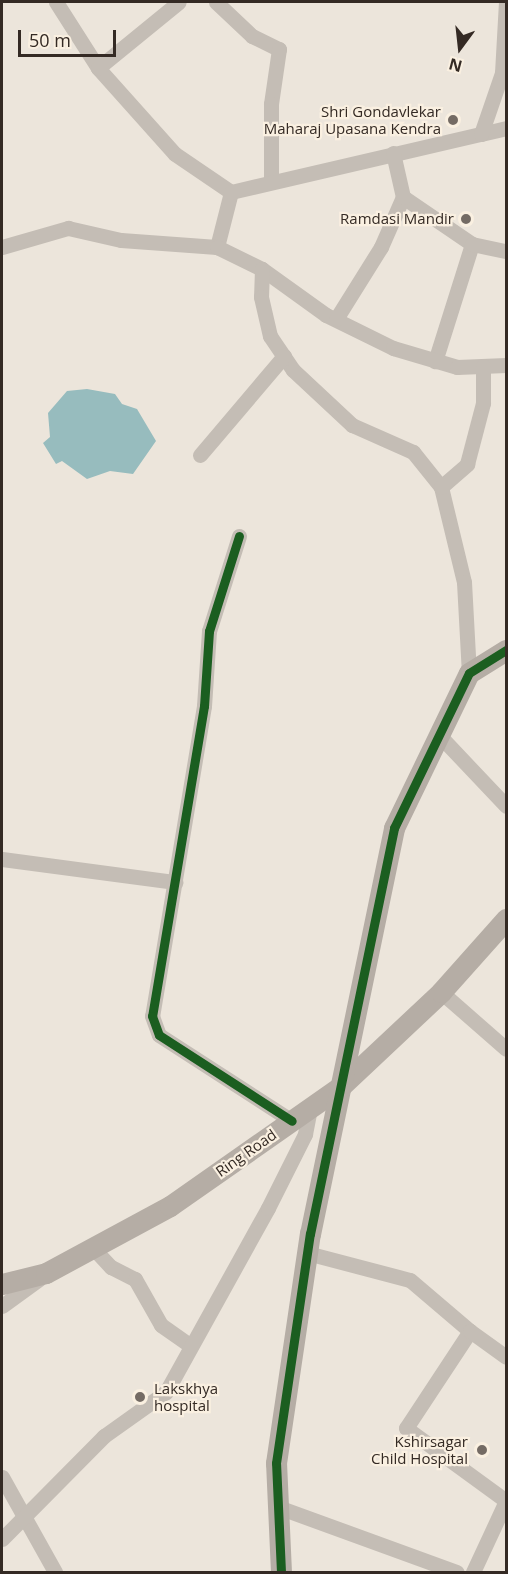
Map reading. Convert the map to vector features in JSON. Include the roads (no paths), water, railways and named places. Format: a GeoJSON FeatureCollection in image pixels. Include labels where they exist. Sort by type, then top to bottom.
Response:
{"type":"FeatureCollection","features":[{"type":"Feature","properties":{"kind":"street"},"geometry":{"type":"LineString","coordinates":[[56,2],[98,68],[175,154],[231,192],[507,128]]}},
{"type":"Feature","properties":{"kind":"street"},"geometry":{"type":"LineString","coordinates":[[98,68],[179,2]]}},
{"type":"Feature","properties":{"kind":"street"},"geometry":{"type":"LineString","coordinates":[[216,2],[252,36],[279,49],[271,104],[271,181]]}},
{"type":"Feature","properties":{"kind":"street"},"geometry":{"type":"LineString","coordinates":[[482,134],[505,57],[506,2]]}},
{"type":"Feature","properties":{"kind":"street"},"geometry":{"type":"LineString","coordinates":[[336,320],[381,247],[403,197],[393,153]]}},
{"type":"Feature","properties":{"kind":"street"},"geometry":{"type":"LineString","coordinates":[[217,247],[231,192]]}},
{"type":"Feature","properties":{"kind":"street"},"geometry":{"type":"LineString","coordinates":[[403,197],[472,244],[507,251]]}},
{"type":"Feature","properties":{"kind":"street"},"geometry":{"type":"LineString","coordinates":[[2,247],[68,228],[121,240],[217,247],[262,269],[336,320],[393,348],[457,368],[507,365]]}},
{"type":"Feature","properties":{"kind":"street"},"geometry":{"type":"LineString","coordinates":[[435,361],[472,244]]}},
{"type":"Feature","properties":{"kind":"street"},"geometry":{"type":"LineString","coordinates":[[262,269],[261,297],[270,336],[284,356],[352,425],[414,452],[441,487],[464,582],[469,673],[394,828],[307,1253],[276,1463],[281,1572]]}},
{"type":"Feature","properties":{"kind":"street"},"geometry":{"type":"LineString","coordinates":[[200,455],[284,356]]}},
{"type":"Feature","properties":{"kind":"street"},"geometry":{"type":"LineString","coordinates":[[441,487],[467,464],[483,403],[483,366]]}},
{"type":"Feature","properties":{"kind":"street"},"geometry":{"type":"LineString","coordinates":[[238,536],[209,631],[204,706],[152,1016],[159,1035],[292,1121]]}},
{"type":"Feature","properties":{"kind":"street"},"geometry":{"type":"LineString","coordinates":[[469,673],[507,651]]}},
{"type":"Feature","properties":{"kind":"street"},"geometry":{"type":"LineString","coordinates":[[438,734],[507,806]]}},
{"type":"Feature","properties":{"kind":"street"},"geometry":{"type":"LineString","coordinates":[[2,859],[175,882]]}},
{"type":"Feature","properties":{"kind":"street","name":"Ring Road"},"geometry":{"type":"LineString","coordinates":[[2,1284],[46,1273],[170,1206],[340,1087],[441,992],[507,919]]}},
{"type":"Feature","properties":{"kind":"street"},"geometry":{"type":"LineString","coordinates":[[441,992],[507,1049]]}},
{"type":"Feature","properties":{"kind":"street"},"geometry":{"type":"LineString","coordinates":[[2,1539],[27,1518],[104,1436],[166,1392],[190,1345],[268,1209],[305,1134],[310,1108]]}},
{"type":"Feature","properties":{"kind":"street"},"geometry":{"type":"LineString","coordinates":[[94,1249],[111,1267],[135,1279],[161,1325],[190,1345]]}},
{"type":"Feature","properties":{"kind":"street"},"geometry":{"type":"LineString","coordinates":[[307,1253],[410,1280],[470,1331],[507,1357]]}},
{"type":"Feature","properties":{"kind":"street"},"geometry":{"type":"LineString","coordinates":[[2,1306],[46,1273]]}},
{"type":"Feature","properties":{"kind":"street"},"geometry":{"type":"LineString","coordinates":[[470,1331],[406,1428],[506,1501],[473,1572]]}},
{"type":"Feature","properties":{"kind":"street"},"geometry":{"type":"LineString","coordinates":[[2,1477],[27,1518],[55,1572]]}},
{"type":"Feature","properties":{"kind":"street"},"geometry":{"type":"LineString","coordinates":[[278,1507],[457,1572]]}},
{"type":"Feature","properties":{"kind":"water"},"geometry":{"type":"Polygon","coordinates":[[[87,389],[115,394],[122,404],[137,409],[156,441],[133,474],[110,471],[87,479],[62,461],[56,464],[43,443],[50,437],[48,413],[67,391],[87,389]]]}},
{"type":"Feature","properties":{"kind":"place","name":"Shri Gondavlekar Maharaj Upasana Kendra"},"geometry":{"type":"Point","coordinates":[453,120]}},
{"type":"Feature","properties":{"kind":"place","name":"Ramdasi Mandir"},"geometry":{"type":"Point","coordinates":[466,219]}},
{"type":"Feature","properties":{"kind":"place","name":"Lakskhya hospital"},"geometry":{"type":"Point","coordinates":[140,1397]}},
{"type":"Feature","properties":{"kind":"place","name":"Kshirsagar Child Hospital"},"geometry":{"type":"Point","coordinates":[482,1450]}}]}
